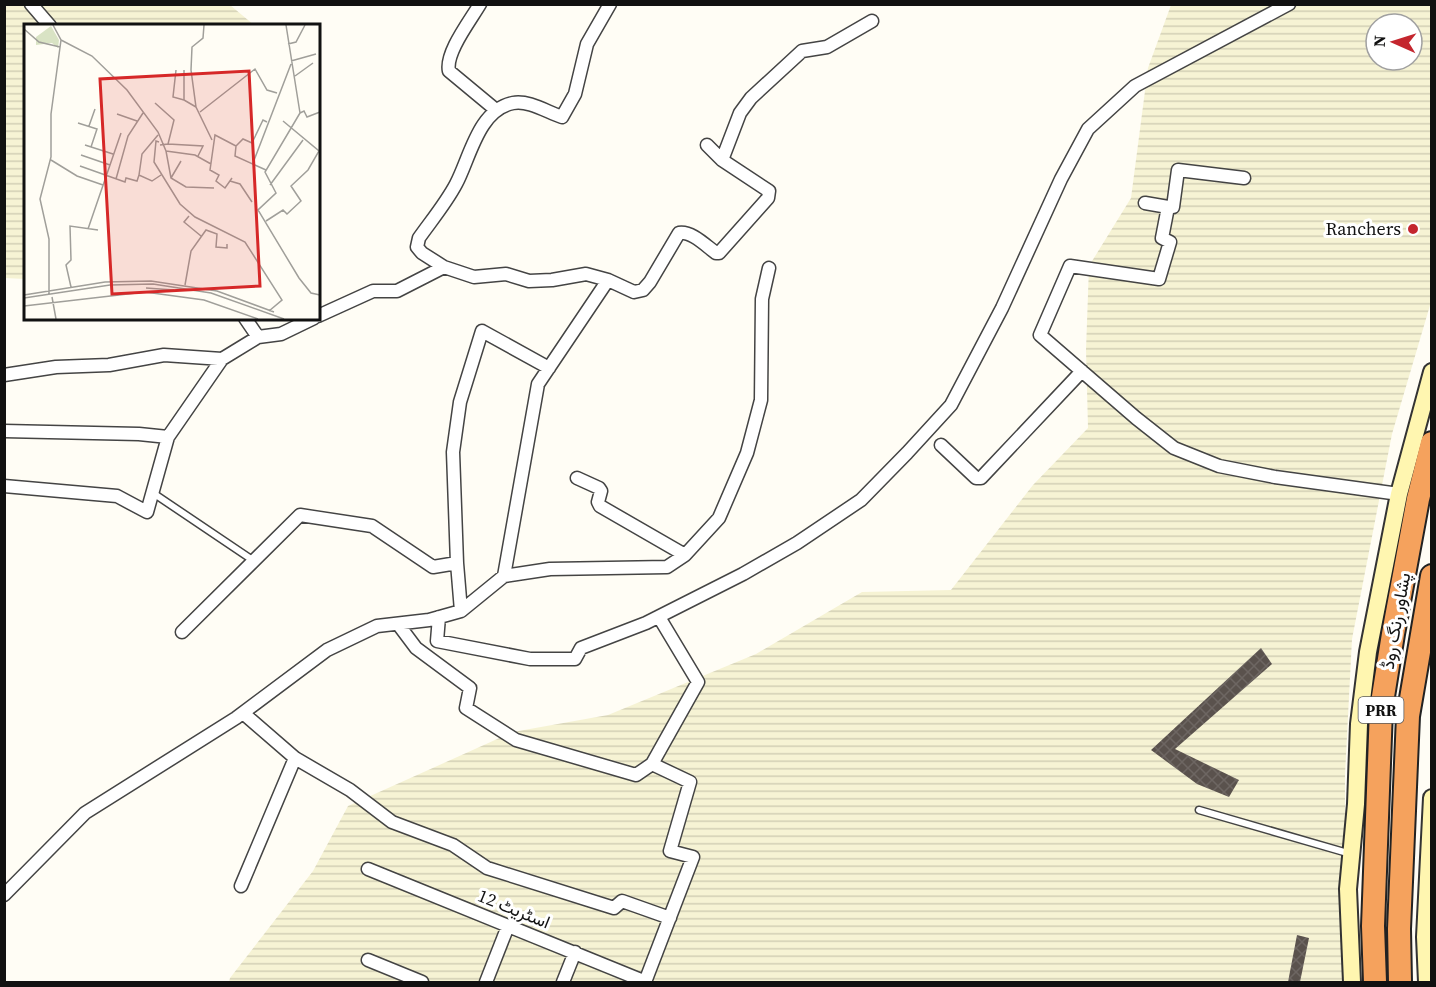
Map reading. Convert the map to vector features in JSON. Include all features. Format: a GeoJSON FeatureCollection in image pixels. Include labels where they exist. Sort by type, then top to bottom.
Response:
{"type":"FeatureCollection","features":[{"type":"Feature","properties":{"kind":"highway","name":"پشاور رنگ روڈ"},"geometry":{"type":"LineString","coordinates":[[1374,982],[1373,926],[1381,709],[1412,532],[1431,443]]}},
{"type":"Feature","properties":{"kind":"highway","name":"پشاور رنگ روڈ"},"geometry":{"type":"LineString","coordinates":[[1400,982],[1399,929],[1408,716],[1431,576]]}},
{"type":"Feature","properties":{"kind":"street"},"geometry":{"type":"LineString","coordinates":[[31,4],[48,24]]}},
{"type":"Feature","properties":{"kind":"street"},"geometry":{"type":"LineString","coordinates":[[480,4],[448,63],[449,72],[496,110]]}},
{"type":"Feature","properties":{"kind":"street"},"geometry":{"type":"LineString","coordinates":[[610,4],[587,44],[574,94],[562,117],[526,104],[513,103],[496,110],[482,128],[456,185],[419,238],[417,247],[422,254],[444,267],[474,277],[506,274],[529,281],[552,280],[586,274],[608,280],[634,292],[643,290],[670,246],[682,232],[716,253],[722,251],[768,198],[769,191],[722,160],[707,145]]}},
{"type":"Feature","properties":{"kind":"street"},"geometry":{"type":"LineString","coordinates":[[439,617],[437,640],[530,659],[575,659],[581,648],[646,624],[779,553],[861,500],[951,405],[998,316],[1061,179],[1088,129],[1135,86],[1289,4]]}},
{"type":"Feature","properties":{"kind":"street"},"geometry":{"type":"LineString","coordinates":[[722,160],[740,113],[751,98],[802,51],[827,47],[872,21]]}},
{"type":"Feature","properties":{"kind":"street"},"geometry":{"type":"LineString","coordinates":[[1145,203],[1173,207],[1178,170],[1244,178]]}},
{"type":"Feature","properties":{"kind":"street"},"geometry":{"type":"LineString","coordinates":[[1168,207],[1162,238],[1170,242],[1159,279],[1070,266],[1040,335],[1174,448],[1219,466],[1275,477],[1399,494]]}},
{"type":"Feature","properties":{"kind":"street"},"geometry":{"type":"LineString","coordinates":[[320,315],[373,291],[397,291],[444,267]]}},
{"type":"Feature","properties":{"kind":"street"},"geometry":{"type":"LineString","coordinates":[[4,895],[85,813],[243,713],[327,650],[377,626],[439,617],[461,611],[504,576],[550,569],[667,567],[685,555],[719,518],[747,453],[761,400],[762,299],[770,268]]}},
{"type":"Feature","properties":{"kind":"street"},"geometry":{"type":"LineString","coordinates":[[504,576],[538,384],[608,280]]}},
{"type":"Feature","properties":{"kind":"street"},"geometry":{"type":"LineString","coordinates":[[246,320],[258,337]]}},
{"type":"Feature","properties":{"kind":"street"},"geometry":{"type":"LineString","coordinates":[[4,486],[117,496],[147,512],[168,437],[222,359],[258,337],[280,334],[310,320]]}},
{"type":"Feature","properties":{"kind":"street"},"geometry":{"type":"LineString","coordinates":[[461,611],[453,452],[460,402],[482,331],[549,368]]}},
{"type":"Feature","properties":{"kind":"street"},"geometry":{"type":"LineString","coordinates":[[4,375],[56,367],[109,365],[164,355],[222,359]]}},
{"type":"Feature","properties":{"kind":"street"},"geometry":{"type":"LineString","coordinates":[[942,445],[976,478],[981,478],[1082,372]]}},
{"type":"Feature","properties":{"kind":"street"},"geometry":{"type":"LineString","coordinates":[[1352,982],[1348,889],[1359,724],[1368,652],[1399,494],[1431,372]]}},
{"type":"Feature","properties":{"kind":"street"},"geometry":{"type":"LineString","coordinates":[[4,431],[139,434],[168,437]]}},
{"type":"Feature","properties":{"kind":"street"},"geometry":{"type":"LineString","coordinates":[[577,478],[599,488],[600,506],[685,555]]}},
{"type":"Feature","properties":{"kind":"street"},"geometry":{"type":"LineString","coordinates":[[182,632],[300,515],[372,526],[433,567],[458,563]]}},
{"type":"Feature","properties":{"kind":"street"},"geometry":{"type":"LineString","coordinates":[[398,624],[416,648],[470,688],[466,708],[516,740],[636,775],[652,764],[698,682],[659,617]]}},
{"type":"Feature","properties":{"kind":"street"},"geometry":{"type":"LineString","coordinates":[[243,713],[295,758],[350,790],[392,822],[453,845],[487,868],[614,908],[622,901],[670,918]]}},
{"type":"Feature","properties":{"kind":"street"},"geometry":{"type":"LineString","coordinates":[[241,886],[295,758]]}},
{"type":"Feature","properties":{"kind":"street"},"geometry":{"type":"LineString","coordinates":[[646,982],[693,857],[670,850],[690,782],[652,764]]}},
{"type":"Feature","properties":{"kind":"street"},"geometry":{"type":"LineString","coordinates":[[1427,982],[1425,937],[1431,798]]}},
{"type":"Feature","properties":{"kind":"street","name":"اسٹریٹ 12"},"geometry":{"type":"LineString","coordinates":[[368,869],[646,982]]}},
{"type":"Feature","properties":{"kind":"street"},"geometry":{"type":"LineString","coordinates":[[486,982],[508,926]]}},
{"type":"Feature","properties":{"kind":"street"},"geometry":{"type":"LineString","coordinates":[[562,982],[574,952]]}},
{"type":"Feature","properties":{"kind":"street"},"geometry":{"type":"LineString","coordinates":[[368,960],[422,982]]}},
{"type":"Feature","properties":{"kind":"lane"},"geometry":{"type":"LineString","coordinates":[[153,494],[254,561]]}},
{"type":"Feature","properties":{"kind":"lane"},"geometry":{"type":"LineString","coordinates":[[1199,810],[1352,854]]}},
{"type":"Feature","properties":{"kind":"shaded area"},"geometry":{"type":"Polygon","coordinates":[[[5,5],[230,5],[253,24],[24,24],[24,279],[5,278],[5,5]]]}},
{"type":"Feature","properties":{"kind":"shaded area"},"geometry":{"type":"Polygon","coordinates":[[[1171,5],[1431,5],[1431,302],[1392,434],[1352,639],[1345,775],[1345,982],[229,982],[313,871],[348,806],[513,732],[608,715],[756,654],[862,592],[951,590],[1033,485],[1088,428],[1086,350],[1089,266],[1131,198],[1148,68],[1171,5]]]}},
{"type":"Feature","properties":{"kind":"building"},"geometry":{"type":"Polygon","coordinates":[[[1261,648],[1272,664],[1175,749],[1239,780],[1229,797],[1197,784],[1151,750],[1261,648]]]}},
{"type":"Feature","properties":{"kind":"building"},"geometry":{"type":"Polygon","coordinates":[[[1297,935],[1309,938],[1300,982],[1288,982],[1297,935]]]}},
{"type":"Feature","properties":{"kind":"place","name":"Ranchers"},"geometry":{"type":"Point","coordinates":[1413,229]}}]}
